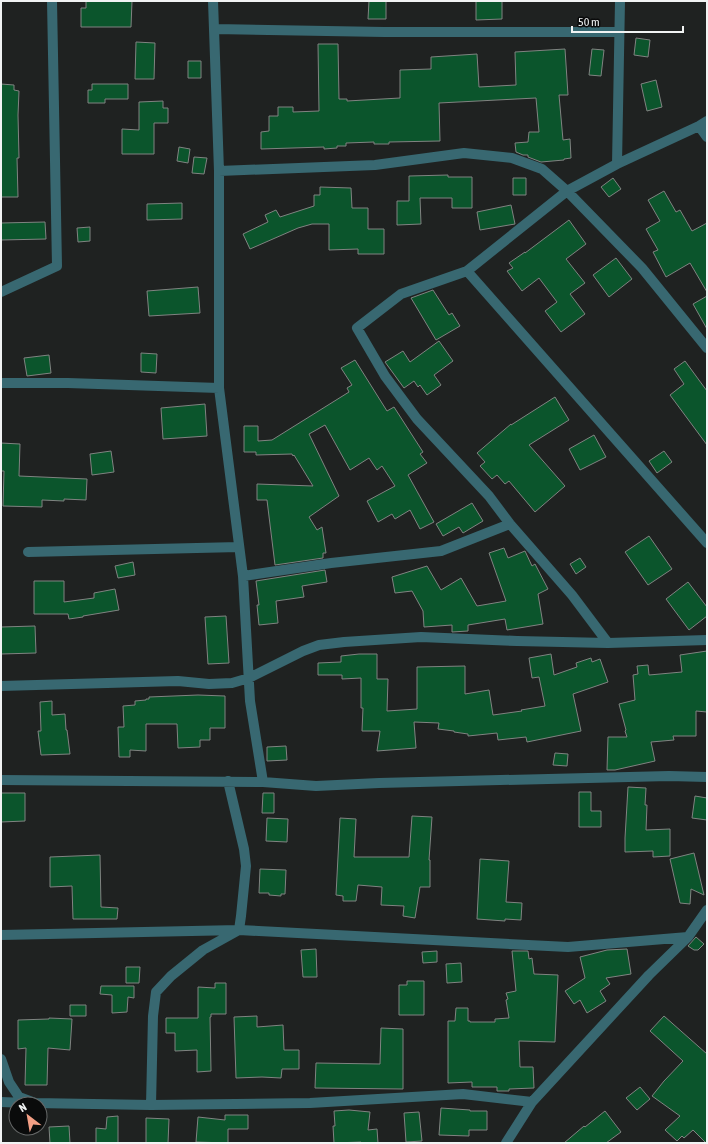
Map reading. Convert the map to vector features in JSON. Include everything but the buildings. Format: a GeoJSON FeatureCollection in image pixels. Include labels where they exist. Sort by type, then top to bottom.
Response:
{"type":"FeatureCollection","features":[{"type":"Feature","properties":{"kind":"street"},"geometry":{"type":"LineString","coordinates":[[1,292],[57,266],[52,1]]}},
{"type":"Feature","properties":{"kind":"street"},"geometry":{"type":"LineString","coordinates":[[213,1],[219,171],[219,388],[243,576],[250,701],[263,782]]}},
{"type":"Feature","properties":{"kind":"street"},"geometry":{"type":"LineString","coordinates":[[616,164],[620,1]]}},
{"type":"Feature","properties":{"kind":"street"},"geometry":{"type":"LineString","coordinates":[[215,29],[392,32],[619,32]]}},
{"type":"Feature","properties":{"kind":"street"},"geometry":{"type":"LineString","coordinates":[[608,643],[572,595],[510,524],[489,496],[417,420],[385,376],[357,328],[400,294],[467,271],[567,191],[616,164],[703,123],[707,137]]}},
{"type":"Feature","properties":{"kind":"street"},"geometry":{"type":"LineString","coordinates":[[219,171],[375,165],[464,153],[512,158],[542,169],[567,191],[642,268],[707,348]]}},
{"type":"Feature","properties":{"kind":"street"},"geometry":{"type":"LineString","coordinates":[[467,271],[707,543]]}},
{"type":"Feature","properties":{"kind":"street"},"geometry":{"type":"LineString","coordinates":[[1,383],[68,383],[219,388]]}},
{"type":"Feature","properties":{"kind":"street"},"geometry":{"type":"LineString","coordinates":[[243,576],[331,563],[441,551],[510,524]]}},
{"type":"Feature","properties":{"kind":"street"},"geometry":{"type":"LineString","coordinates":[[28,552],[239,547]]}},
{"type":"Feature","properties":{"kind":"street"},"geometry":{"type":"LineString","coordinates":[[1,686],[178,681],[209,684],[232,683],[249,678],[318,645],[344,642],[421,637],[608,643],[707,640]]}},
{"type":"Feature","properties":{"kind":"street"},"geometry":{"type":"LineString","coordinates":[[1,780],[228,781],[316,786],[379,783],[637,777],[707,777]]}},
{"type":"Feature","properties":{"kind":"street"},"geometry":{"type":"LineString","coordinates":[[228,781],[244,849],[246,866],[239,930]]}},
{"type":"Feature","properties":{"kind":"street"},"geometry":{"type":"LineString","coordinates":[[506,1143],[532,1102],[649,976],[688,937],[707,910]]}},
{"type":"Feature","properties":{"kind":"street"},"geometry":{"type":"LineString","coordinates":[[151,1106],[153,1016],[156,992],[171,976],[203,950],[239,930]]}},
{"type":"Feature","properties":{"kind":"street"},"geometry":{"type":"LineString","coordinates":[[1,935],[239,930],[568,947],[688,937]]}},
{"type":"Feature","properties":{"kind":"street"},"geometry":{"type":"LineString","coordinates":[[1,1059],[9,1082],[18,1096]]}},
{"type":"Feature","properties":{"kind":"street"},"geometry":{"type":"LineString","coordinates":[[48,1103],[151,1106],[310,1103],[463,1094],[532,1102]]}}]}
